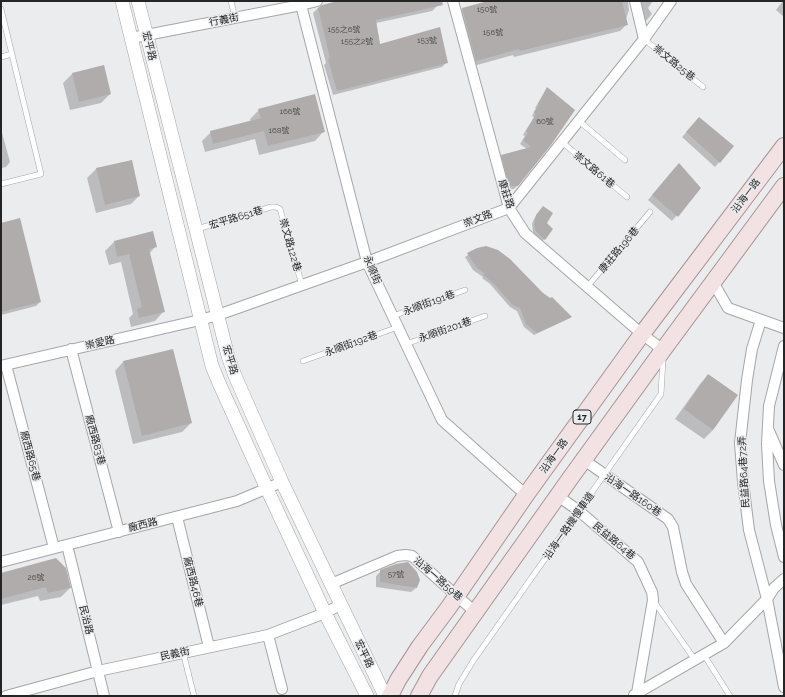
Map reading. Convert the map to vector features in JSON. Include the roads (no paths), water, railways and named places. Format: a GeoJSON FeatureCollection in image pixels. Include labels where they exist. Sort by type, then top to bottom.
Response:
{"type":"FeatureCollection","features":[{"type":"Feature","properties":{"kind":"main road","name":"沿海一路"},"geometry":{"type":"LineString","coordinates":[[390,696],[398,680],[526,495],[642,334],[784,146]]}},
{"type":"Feature","properties":{"kind":"main road","name":"17"},"geometry":{"type":"LineString","coordinates":[[419,696],[430,676],[558,496],[784,186]]}},
{"type":"Feature","properties":{"kind":"street","name":"宏平路"},"geometry":{"type":"LineString","coordinates":[[122,1],[212,366],[267,489],[367,696]]}},
{"type":"Feature","properties":{"kind":"street","name":"宏平路"},"geometry":{"type":"LineString","coordinates":[[138,1],[228,356],[235,376],[282,482],[385,696]]}},
{"type":"Feature","properties":{"kind":"street","name":"行義街"},"geometry":{"type":"LineString","coordinates":[[132,38],[317,1]]}},
{"type":"Feature","properties":{"kind":"street","name":"康莊路"},"geometry":{"type":"LineString","coordinates":[[453,1],[509,208],[525,233],[642,334],[663,350]]}},
{"type":"Feature","properties":{"kind":"street"},"geometry":{"type":"LineString","coordinates":[[635,1],[644,39]]}},
{"type":"Feature","properties":{"kind":"street"},"geometry":{"type":"LineString","coordinates":[[509,208],[644,39],[671,1]]}},
{"type":"Feature","properties":{"kind":"street","name":"永順街"},"geometry":{"type":"LineString","coordinates":[[301,3],[366,262],[442,420],[526,495]]}},
{"type":"Feature","properties":{"kind":"street","name":"崇文路"},"geometry":{"type":"LineString","coordinates":[[200,320],[218,315],[366,262],[509,208]]}},
{"type":"Feature","properties":{"kind":"street"},"geometry":{"type":"LineString","coordinates":[[713,282],[728,308],[784,328]]}},
{"type":"Feature","properties":{"kind":"street","name":"崇愛路"},"geometry":{"type":"LineString","coordinates":[[3,366],[200,320]]}},
{"type":"Feature","properties":{"kind":"street","name":"民益路64巷72弄"},"geometry":{"type":"LineString","coordinates":[[761,320],[752,349],[740,443],[749,530],[767,599],[784,687]]}},
{"type":"Feature","properties":{"kind":"street"},"geometry":{"type":"LineString","coordinates":[[784,346],[769,406],[767,444],[769,481],[776,525],[784,557]]}},
{"type":"Feature","properties":{"kind":"street","name":"廠西路83巷"},"geometry":{"type":"LineString","coordinates":[[71,349],[118,532]]}},
{"type":"Feature","properties":{"kind":"street","name":"廠西路65巷"},"geometry":{"type":"LineString","coordinates":[[3,366],[54,548]]}},
{"type":"Feature","properties":{"kind":"street"},"geometry":{"type":"LineString","coordinates":[[768,429],[784,465]]}},
{"type":"Feature","properties":{"kind":"street","name":"沿海一路160巷"},"geometry":{"type":"LineString","coordinates":[[584,460],[668,519],[673,527],[682,572],[686,584],[724,643]]}},
{"type":"Feature","properties":{"kind":"street","name":"廠西路"},"geometry":{"type":"LineString","coordinates":[[1,562],[237,501],[282,482]]}},
{"type":"Feature","properties":{"kind":"street","name":"民益路64巷"},"geometry":{"type":"LineString","coordinates":[[558,496],[579,511],[638,562],[652,592],[653,600],[636,695]]}},
{"type":"Feature","properties":{"kind":"street","name":"廠西路46巷"},"geometry":{"type":"LineString","coordinates":[[177,517],[209,647]]}},
{"type":"Feature","properties":{"kind":"street","name":"民治路"},"geometry":{"type":"LineString","coordinates":[[67,545],[104,696]]}},
{"type":"Feature","properties":{"kind":"street","name":"沿海一路59巷"},"geometry":{"type":"LineString","coordinates":[[330,584],[397,556],[412,556],[475,612]]}},
{"type":"Feature","properties":{"kind":"street","name":"民益路64巷"},"geometry":{"type":"LineString","coordinates":[[636,695],[724,643],[767,599],[774,588],[782,580]]}},
{"type":"Feature","properties":{"kind":"street","name":"民義街"},"geometry":{"type":"LineString","coordinates":[[6,696],[98,670],[268,635],[326,613],[340,605]]}},
{"type":"Feature","properties":{"kind":"street"},"geometry":{"type":"LineString","coordinates":[[268,635],[282,689]]}},
{"type":"Feature","properties":{"kind":"lane"},"geometry":{"type":"LineString","coordinates":[[231,1],[235,18]]}},
{"type":"Feature","properties":{"kind":"lane"},"geometry":{"type":"LineString","coordinates":[[1,9],[41,174],[1,184]]}},
{"type":"Feature","properties":{"kind":"lane","name":"崇文路25巷"},"geometry":{"type":"LineString","coordinates":[[644,39],[703,87]]}},
{"type":"Feature","properties":{"kind":"lane"},"geometry":{"type":"LineString","coordinates":[[1,57],[12,54]]}},
{"type":"Feature","properties":{"kind":"lane"},"geometry":{"type":"LineString","coordinates":[[579,121],[625,160]]}},
{"type":"Feature","properties":{"kind":"lane","name":"崇文路61巷"},"geometry":{"type":"LineString","coordinates":[[562,142],[627,197]]}},
{"type":"Feature","properties":{"kind":"lane","name":"宏平路651巷"},"geometry":{"type":"LineString","coordinates":[[196,230],[271,207],[276,207]]}},
{"type":"Feature","properties":{"kind":"lane","name":"崇文路122巷"},"geometry":{"type":"LineString","coordinates":[[276,207],[280,209],[302,285]]}},
{"type":"Feature","properties":{"kind":"lane","name":"康莊路196巷"},"geometry":{"type":"LineString","coordinates":[[587,287],[650,212]]}},
{"type":"Feature","properties":{"kind":"lane","name":"永順街191巷"},"geometry":{"type":"LineString","coordinates":[[393,316],[465,290]]}},
{"type":"Feature","properties":{"kind":"lane","name":"永順街201巷"},"geometry":{"type":"LineString","coordinates":[[406,344],[485,316]]}},
{"type":"Feature","properties":{"kind":"lane","name":"永順街192巷"},"geometry":{"type":"LineString","coordinates":[[303,361],[398,327]]}},
{"type":"Feature","properties":{"kind":"lane","name":"沿海一路機慢車道"},"geometry":{"type":"LineString","coordinates":[[455,696],[459,684],[473,661],[661,394],[663,350]]}},
{"type":"Feature","properties":{"kind":"lane"},"geometry":{"type":"LineString","coordinates":[[653,600],[730,696]]}},
{"type":"Feature","properties":{"kind":"lane"},"geometry":{"type":"LineString","coordinates":[[183,652],[194,696]]}}]}
